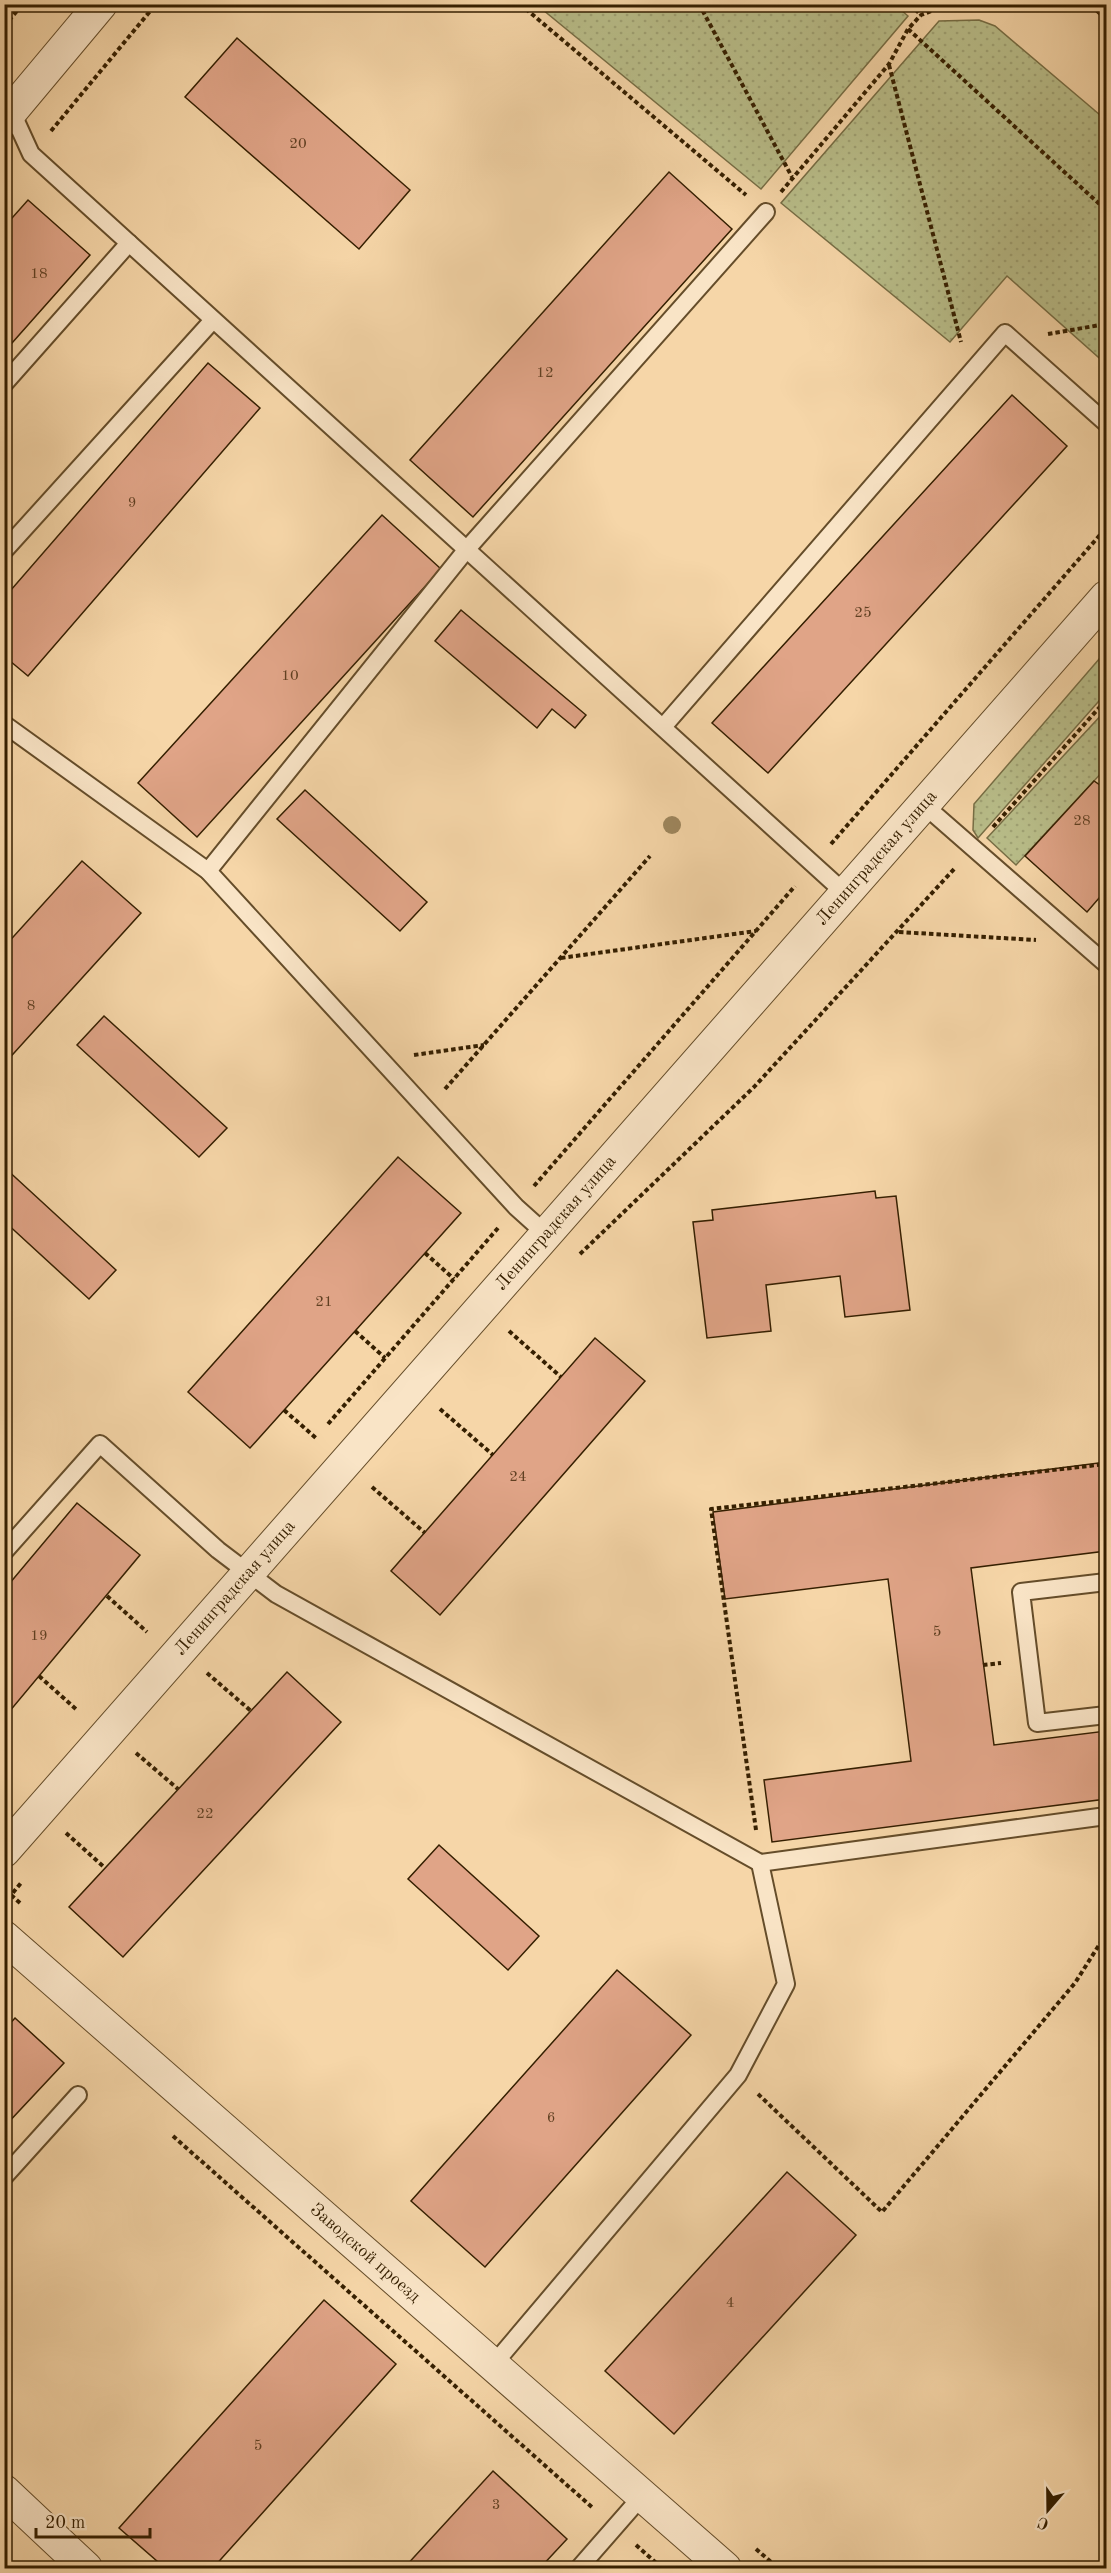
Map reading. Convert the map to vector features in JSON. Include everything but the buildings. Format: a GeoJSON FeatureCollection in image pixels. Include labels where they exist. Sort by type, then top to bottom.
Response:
{"type":"FeatureCollection","features":[{"type":"Feature","properties":{"kind":"street"},"geometry":{"type":"LineString","coordinates":[[7,111],[101,4]]}},
{"type":"Feature","properties":{"kind":"street","name":"Ленинградская улица"},"geometry":{"type":"LineString","coordinates":[[4,1851],[1107,597]]}},
{"type":"Feature","properties":{"kind":"street","name":"Заводской проезд"},"geometry":{"type":"LineString","coordinates":[[4,1937],[725,2568]]}},
{"type":"Feature","properties":{"kind":"street"},"geometry":{"type":"LineString","coordinates":[[4,2492],[86,2568]]}},
{"type":"Feature","properties":{"kind":"lane"},"geometry":{"type":"LineString","coordinates":[[7,111],[31,154],[846,894]]}},
{"type":"Feature","properties":{"kind":"lane"},"geometry":{"type":"LineString","coordinates":[[208,872],[467,549],[766,212]]}},
{"type":"Feature","properties":{"kind":"lane"},"geometry":{"type":"LineString","coordinates":[[4,384],[129,243]]}},
{"type":"Feature","properties":{"kind":"lane"},"geometry":{"type":"LineString","coordinates":[[4,551],[213,320]]}},
{"type":"Feature","properties":{"kind":"lane"},"geometry":{"type":"LineString","coordinates":[[663,727],[1005,333],[1107,423]]}},
{"type":"Feature","properties":{"kind":"lane"},"geometry":{"type":"LineString","coordinates":[[4,724],[208,872],[516,1207],[546,1234]]}},
{"type":"Feature","properties":{"kind":"lane"},"geometry":{"type":"LineString","coordinates":[[924,805],[1107,964]]}},
{"type":"Feature","properties":{"kind":"lane"},"geometry":{"type":"LineString","coordinates":[[4,1552],[100,1444],[218,1550],[276,1594],[760,1863],[1107,1816]]}},
{"type":"Feature","properties":{"kind":"lane"},"geometry":{"type":"LineString","coordinates":[[1107,1582],[1022,1592],[1037,1723],[1107,1715]]}},
{"type":"Feature","properties":{"kind":"lane"},"geometry":{"type":"LineString","coordinates":[[493,2365],[738,2075],[786,1984],[760,1863]]}},
{"type":"Feature","properties":{"kind":"lane"},"geometry":{"type":"LineString","coordinates":[[4,2177],[78,2095]]}},
{"type":"Feature","properties":{"kind":"lane"},"geometry":{"type":"LineString","coordinates":[[579,2568],[642,2496]]}},
{"type":"Feature","properties":{"kind":"path"},"geometry":{"type":"LineString","coordinates":[[4,26],[23,4]]}},
{"type":"Feature","properties":{"kind":"path"},"geometry":{"type":"LineString","coordinates":[[31,154],[156,4]]}},
{"type":"Feature","properties":{"kind":"path"},"geometry":{"type":"LineString","coordinates":[[520,4],[766,212],[792,177],[889,64],[908,29],[921,15],[948,5]]}},
{"type":"Feature","properties":{"kind":"path"},"geometry":{"type":"LineString","coordinates":[[699,4],[792,177]]}},
{"type":"Feature","properties":{"kind":"path"},"geometry":{"type":"LineString","coordinates":[[910,4],[921,15]]}},
{"type":"Feature","properties":{"kind":"path"},"geometry":{"type":"LineString","coordinates":[[908,29],[1107,210]]}},
{"type":"Feature","properties":{"kind":"path"},"geometry":{"type":"LineString","coordinates":[[889,64],[969,375]]}},
{"type":"Feature","properties":{"kind":"path"},"geometry":{"type":"LineString","coordinates":[[1013,341],[1107,324]]}},
{"type":"Feature","properties":{"kind":"path"},"geometry":{"type":"LineString","coordinates":[[308,1446],[1107,528]]}},
{"type":"Feature","properties":{"kind":"path"},"geometry":{"type":"LineString","coordinates":[[574,1259],[754,1087],[898,932],[1107,700]]}},
{"type":"Feature","properties":{"kind":"path"},"geometry":{"type":"LineString","coordinates":[[427,1110],[650,856]]}},
{"type":"Feature","properties":{"kind":"path"},"geometry":{"type":"LineString","coordinates":[[561,958],[756,931]]}},
{"type":"Feature","properties":{"kind":"path"},"geometry":{"type":"LineString","coordinates":[[898,932],[1082,943]]}},
{"type":"Feature","properties":{"kind":"path"},"geometry":{"type":"LineString","coordinates":[[381,1060],[484,1044]]}},
{"type":"Feature","properties":{"kind":"path"},"geometry":{"type":"LineString","coordinates":[[425,1253],[454,1279]]}},
{"type":"Feature","properties":{"kind":"path"},"geometry":{"type":"LineString","coordinates":[[355,1331],[385,1358]]}},
{"type":"Feature","properties":{"kind":"path"},"geometry":{"type":"LineString","coordinates":[[509,1331],[561,1377]]}},
{"type":"Feature","properties":{"kind":"path"},"geometry":{"type":"LineString","coordinates":[[440,1409],[493,1455]]}},
{"type":"Feature","properties":{"kind":"path"},"geometry":{"type":"LineString","coordinates":[[284,1410],[316,1438]]}},
{"type":"Feature","properties":{"kind":"path"},"geometry":{"type":"LineString","coordinates":[[760,1863],[711,1509],[1107,1464]]}},
{"type":"Feature","properties":{"kind":"path"},"geometry":{"type":"LineString","coordinates":[[372,1486],[425,1533]]}},
{"type":"Feature","properties":{"kind":"path"},"geometry":{"type":"LineString","coordinates":[[107,1596],[147,1632]]}},
{"type":"Feature","properties":{"kind":"path"},"geometry":{"type":"LineString","coordinates":[[139,1641],[154,1624]]}},
{"type":"Feature","properties":{"kind":"path"},"geometry":{"type":"LineString","coordinates":[[207,1673],[251,1711]]}},
{"type":"Feature","properties":{"kind":"path"},"geometry":{"type":"LineString","coordinates":[[39,1677],[78,1711]]}},
{"type":"Feature","properties":{"kind":"path"},"geometry":{"type":"LineString","coordinates":[[71,1720],[86,1702]]}},
{"type":"Feature","properties":{"kind":"path"},"geometry":{"type":"LineString","coordinates":[[136,1753],[178,1789]]}},
{"type":"Feature","properties":{"kind":"path"},"geometry":{"type":"LineString","coordinates":[[66,1833],[105,1868]]}},
{"type":"Feature","properties":{"kind":"path"},"geometry":{"type":"LineString","coordinates":[[738,2075],[882,2212],[1075,1983],[1107,1934]]}},
{"type":"Feature","properties":{"kind":"path"},"geometry":{"type":"LineString","coordinates":[[166,2130],[662,2568]]}},
{"type":"Feature","properties":{"kind":"green space"},"geometry":{"type":"Polygon","coordinates":[[[894,4],[908,16],[761,189],[537,5],[894,4]]]}},
{"type":"Feature","properties":{"kind":"green space"},"geometry":{"type":"Polygon","coordinates":[[[979,20],[995,26],[1106,120],[1106,364],[1007,276],[950,342],[781,203],[939,21],[979,20]]]}},
{"type":"Feature","properties":{"kind":"green space"},"geometry":{"type":"Polygon","coordinates":[[[1106,651],[1106,693],[978,838],[973,830],[974,804],[1106,651]]]}},
{"type":"Feature","properties":{"kind":"green space"},"geometry":{"type":"Polygon","coordinates":[[[1106,710],[1106,768],[1016,865],[987,838],[1106,710]]]}}]}
